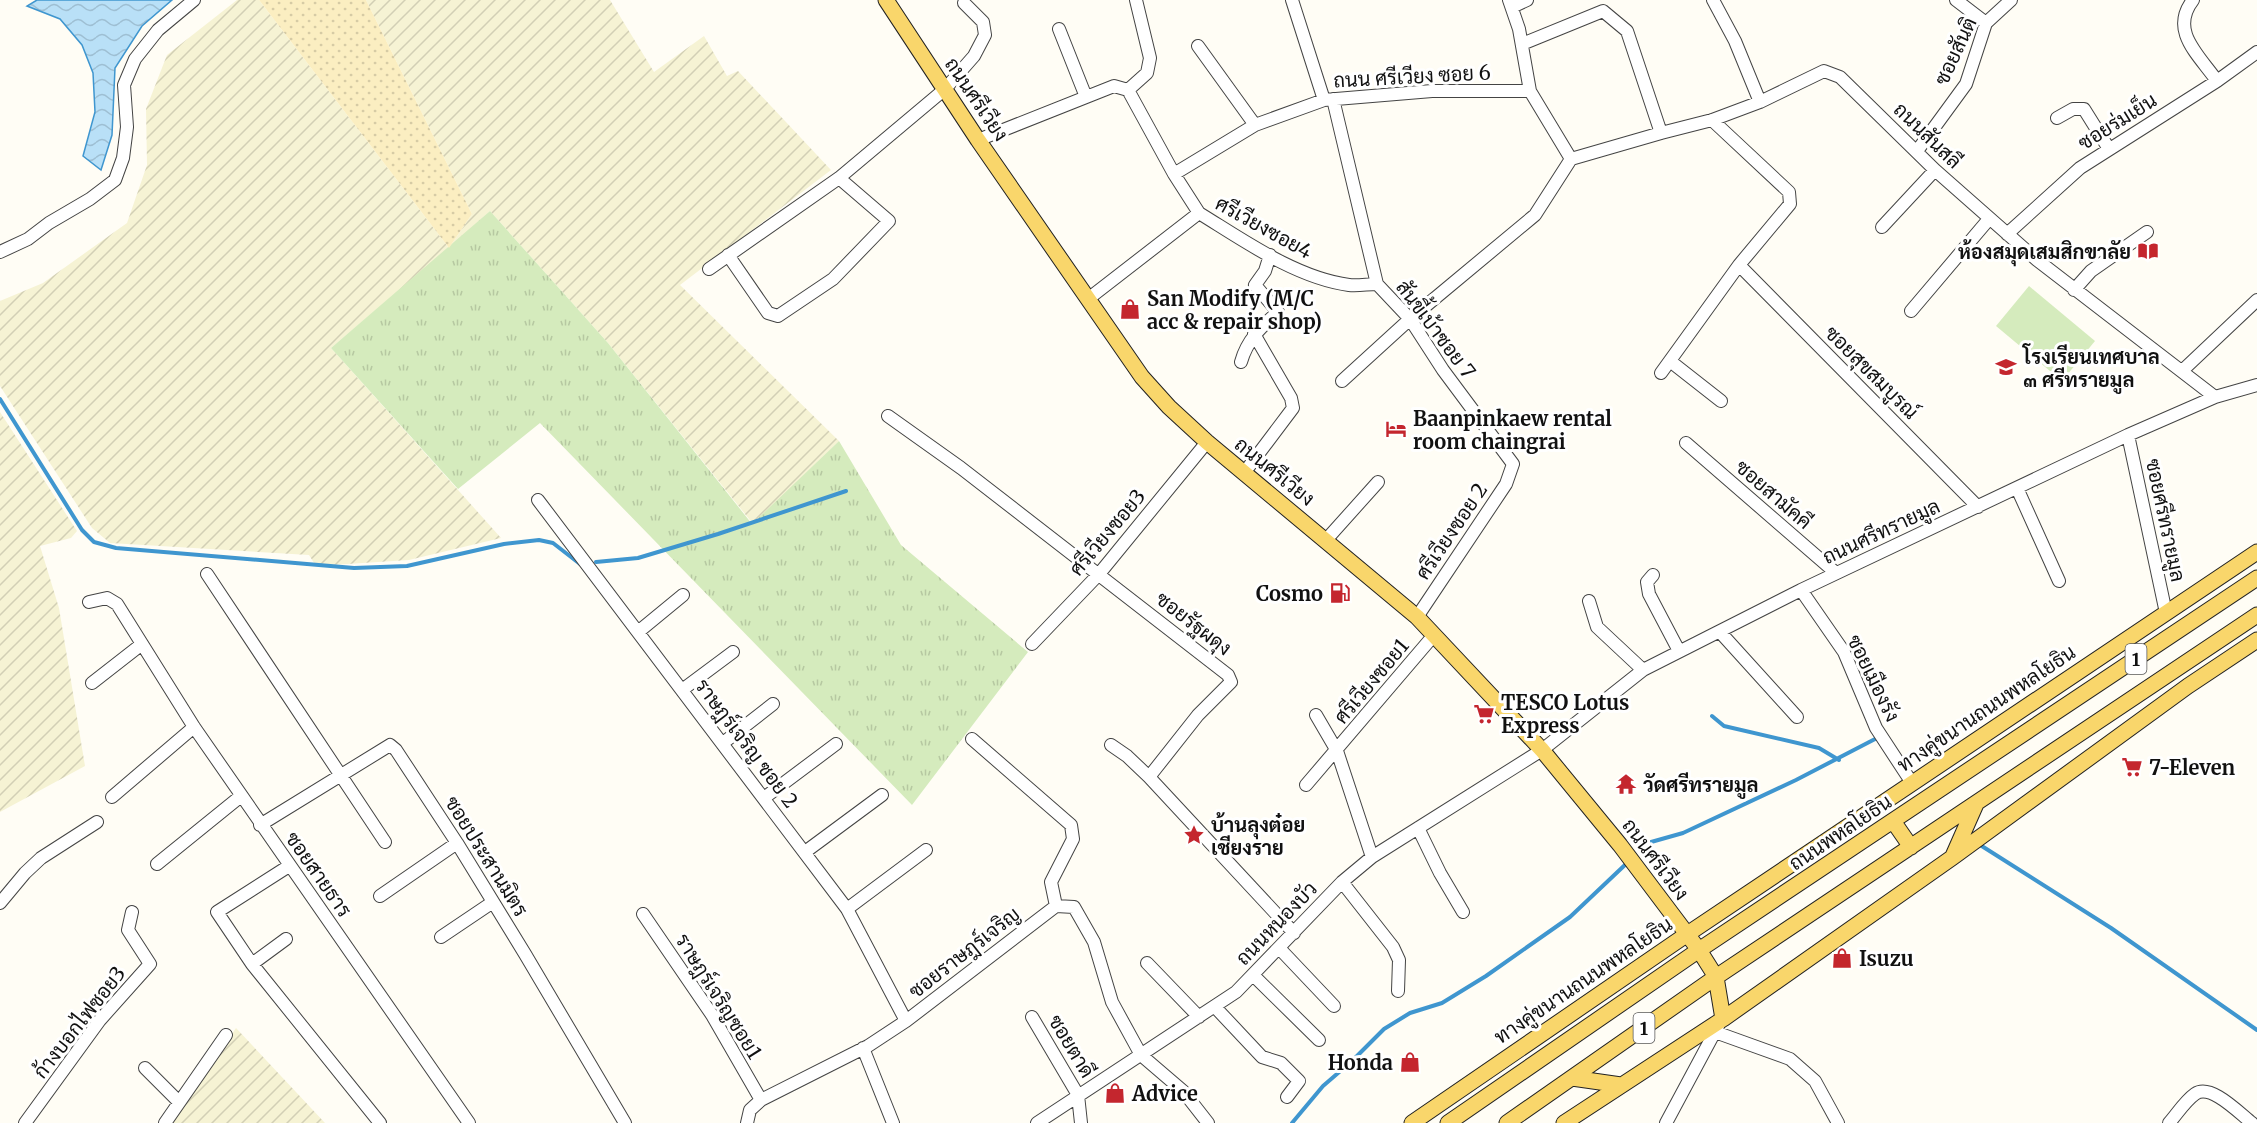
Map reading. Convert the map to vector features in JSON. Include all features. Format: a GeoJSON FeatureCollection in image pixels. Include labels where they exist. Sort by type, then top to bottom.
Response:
{"type":"FeatureCollection","features":[{"type":"Feature","properties":{"kind":"main road","name":"ถนนศรีเวียง"},"geometry":{"type":"LineString","coordinates":[[886,0],[978,140],[1142,376],[1169,407],[1207,442],[1326,540],[1434,635],[1542,750],[1620,845],[1699,950],[1716,977]]}},
{"type":"Feature","properties":{"kind":"main road","name":"ทางคู่ขนานถนนพหลโยธิน"},"geometry":{"type":"LineString","coordinates":[[1412,1123],[1686,935],[2257,552]]}},
{"type":"Feature","properties":{"kind":"main road","name":"ถนนพหลโยธิน"},"geometry":{"type":"LineString","coordinates":[[1448,1123],[1699,950],[2257,578]]}},
{"type":"Feature","properties":{"kind":"main road","name":"1"},"geometry":{"type":"LineString","coordinates":[[1507,1123],[1716,977],[2257,615]]}},
{"type":"Feature","properties":{"kind":"main road","name":"1"},"geometry":{"type":"LineString","coordinates":[[1564,1123],[1719,1025],[2202,677],[2257,640]]}},
{"type":"Feature","properties":{"kind":"main road"},"geometry":{"type":"LineString","coordinates":[[2151,686],[2202,677]]}},
{"type":"Feature","properties":{"kind":"main road"},"geometry":{"type":"LineString","coordinates":[[2015,741],[2038,699]]}},
{"type":"Feature","properties":{"kind":"main road"},"geometry":{"type":"LineString","coordinates":[[1953,857],[1976,804]]}},
{"type":"Feature","properties":{"kind":"main road"},"geometry":{"type":"LineString","coordinates":[[1893,821],[1911,848]]}},
{"type":"Feature","properties":{"kind":"main road"},"geometry":{"type":"LineString","coordinates":[[1716,977],[1719,1025]]}},
{"type":"Feature","properties":{"kind":"main road"},"geometry":{"type":"LineString","coordinates":[[1496,1065],[1549,1053]]}},
{"type":"Feature","properties":{"kind":"main road"},"geometry":{"type":"LineString","coordinates":[[1572,1078],[1621,1085]]}},
{"type":"Feature","properties":{"kind":"street"},"geometry":{"type":"LineString","coordinates":[[0,252],[28,239],[48,223],[90,199],[115,180],[123,158],[127,127],[124,85],[135,59],[158,30],[194,0]]}},
{"type":"Feature","properties":{"kind":"street"},"geometry":{"type":"LineString","coordinates":[[1128,90],[1147,73],[1150,58],[1136,0]]}},
{"type":"Feature","properties":{"kind":"street","name":"สันขี้เบ้าซอย 7"},"geometry":{"type":"LineString","coordinates":[[1292,0],[1329,100],[1377,284],[1410,319],[1443,370],[1513,465]]}},
{"type":"Feature","properties":{"kind":"street"},"geometry":{"type":"LineString","coordinates":[[1342,381],[1410,319],[1535,215],[1571,159],[1530,91],[1522,44],[1510,3],[1527,0]]}},
{"type":"Feature","properties":{"kind":"street"},"geometry":{"type":"LineString","coordinates":[[1713,0],[1735,41],[1760,102]]}},
{"type":"Feature","properties":{"kind":"street"},"geometry":{"type":"LineString","coordinates":[[1956,0],[1986,23]]}},
{"type":"Feature","properties":{"kind":"street","name":"ซอยสันติ"},"geometry":{"type":"LineString","coordinates":[[1917,151],[1966,84],[1986,23],[2011,0]]}},
{"type":"Feature","properties":{"kind":"street"},"geometry":{"type":"LineString","coordinates":[[2193,0],[2183,17],[2183,29],[2217,81]]}},
{"type":"Feature","properties":{"kind":"street"},"geometry":{"type":"LineString","coordinates":[[709,269],[839,178],[945,89],[974,56],[985,35],[984,22],[964,3]]}},
{"type":"Feature","properties":{"kind":"street"},"geometry":{"type":"LineString","coordinates":[[1522,44],[1603,11],[1627,31],[1661,133]]}},
{"type":"Feature","properties":{"kind":"street"},"geometry":{"type":"LineString","coordinates":[[1059,29],[1086,97]]}},
{"type":"Feature","properties":{"kind":"street"},"geometry":{"type":"LineString","coordinates":[[1198,46],[1255,125]]}},
{"type":"Feature","properties":{"kind":"street","name":"ซอยร่มเย็น"},"geometry":{"type":"LineString","coordinates":[[2007,234],[2080,168],[2217,81],[2257,52]]}},
{"type":"Feature","properties":{"kind":"street","name":"ถนนสันสลี"},"geometry":{"type":"LineString","coordinates":[[1571,159],[1712,120],[1760,102],[1824,71],[1840,77],[1935,170],[1989,219],[2074,290],[2216,397]]}},
{"type":"Feature","properties":{"kind":"street"},"geometry":{"type":"LineString","coordinates":[[978,140],[1114,86],[1128,90],[1174,174],[1199,213]]}},
{"type":"Feature","properties":{"kind":"street","name":"ถนน ศรีเวียง ซอย 6"},"geometry":{"type":"LineString","coordinates":[[1174,174],[1255,125],[1329,100],[1432,91],[1530,91]]}},
{"type":"Feature","properties":{"kind":"street"},"geometry":{"type":"LineString","coordinates":[[2056,118],[2073,109],[2084,109],[2109,149]]}},
{"type":"Feature","properties":{"kind":"street"},"geometry":{"type":"LineString","coordinates":[[1661,373],[1739,265],[1790,204],[1789,192],[1712,120]]}},
{"type":"Feature","properties":{"kind":"street"},"geometry":{"type":"LineString","coordinates":[[1882,227],[1935,170]]}},
{"type":"Feature","properties":{"kind":"street"},"geometry":{"type":"LineString","coordinates":[[728,255],[768,313],[778,316],[833,279],[889,221],[839,178]]}},
{"type":"Feature","properties":{"kind":"street","name":"ศรีเวียงซอย4"},"geometry":{"type":"LineString","coordinates":[[1088,299],[1199,213],[1304,273],[1350,285],[1377,284]]}},
{"type":"Feature","properties":{"kind":"street"},"geometry":{"type":"LineString","coordinates":[[1911,311],[1989,219]]}},
{"type":"Feature","properties":{"kind":"street"},"geometry":{"type":"LineString","coordinates":[[2074,290],[2091,271],[2147,232]]}},
{"type":"Feature","properties":{"kind":"street"},"geometry":{"type":"LineString","coordinates":[[1241,362],[1245,347],[1254,334],[1278,312],[1255,285],[1265,271],[1270,255]]}},
{"type":"Feature","properties":{"kind":"street","name":"ซอยสุขสมบูรณ์"},"geometry":{"type":"LineString","coordinates":[[1739,265],[1978,507]]}},
{"type":"Feature","properties":{"kind":"street"},"geometry":{"type":"LineString","coordinates":[[2183,370],[2257,300]]}},
{"type":"Feature","properties":{"kind":"street"},"geometry":{"type":"LineString","coordinates":[[1244,473],[1293,408],[1291,398],[1254,334]]}},
{"type":"Feature","properties":{"kind":"street"},"geometry":{"type":"LineString","coordinates":[[1670,361],[1721,400]]}},
{"type":"Feature","properties":{"kind":"street","name":"ถนนศรีทรายมูล"},"geometry":{"type":"LineString","coordinates":[[1542,750],[1643,670],[1679,651],[1836,573],[2128,435],[2216,397],[2257,385]]}},
{"type":"Feature","properties":{"kind":"street","name":"ซอยรัฐผดุง"},"geometry":{"type":"LineString","coordinates":[[888,416],[961,468],[1228,675],[1231,682],[1198,715],[1149,777]]}},
{"type":"Feature","properties":{"kind":"street","name":"ซอยศรีทรายมูล"},"geometry":{"type":"LineString","coordinates":[[2128,435],[2166,613]]}},
{"type":"Feature","properties":{"kind":"street","name":"ศรีเวียงซอย3"},"geometry":{"type":"LineString","coordinates":[[1032,644],[1099,574],[1207,442]]}},
{"type":"Feature","properties":{"kind":"street","name":"ซอยสามัคคี"},"geometry":{"type":"LineString","coordinates":[[1686,443],[1836,573]]}},
{"type":"Feature","properties":{"kind":"street","name":"ศรีเวียงซอย 2"},"geometry":{"type":"LineString","coordinates":[[1417,618],[1506,484],[1513,465]]}},
{"type":"Feature","properties":{"kind":"street"},"geometry":{"type":"LineString","coordinates":[[1326,540],[1378,482]]}},
{"type":"Feature","properties":{"kind":"street"},"geometry":{"type":"LineString","coordinates":[[2017,488],[2059,581]]}},
{"type":"Feature","properties":{"kind":"street","name":"ราษฎร์เจริญ ซอย 2"},"geometry":{"type":"LineString","coordinates":[[538,500],[847,909],[906,1021]]}},
{"type":"Feature","properties":{"kind":"street"},"geometry":{"type":"LineString","coordinates":[[207,574],[385,842]]}},
{"type":"Feature","properties":{"kind":"street"},"geometry":{"type":"LineString","coordinates":[[1653,575],[1647,582],[1648,594],[1679,651]]}},
{"type":"Feature","properties":{"kind":"street","name":"ซอยเมืองรัง"},"geometry":{"type":"LineString","coordinates":[[1801,590],[1844,652],[1876,728],[1912,783]]}},
{"type":"Feature","properties":{"kind":"street"},"geometry":{"type":"LineString","coordinates":[[638,632],[683,595]]}},
{"type":"Feature","properties":{"kind":"street","name":"ซอยสายธาร"},"geometry":{"type":"LineString","coordinates":[[89,602],[107,598],[117,604],[194,727],[260,825],[469,1123]]}},
{"type":"Feature","properties":{"kind":"street"},"geometry":{"type":"LineString","coordinates":[[1589,601],[1597,627],[1643,670]]}},
{"type":"Feature","properties":{"kind":"street"},"geometry":{"type":"LineString","coordinates":[[1720,632],[1797,717]]}},
{"type":"Feature","properties":{"kind":"street","name":"ศรีเวียงซอย1"},"geometry":{"type":"LineString","coordinates":[[1306,785],[1337,752],[1434,635]]}},
{"type":"Feature","properties":{"kind":"street"},"geometry":{"type":"LineString","coordinates":[[92,683],[142,644]]}},
{"type":"Feature","properties":{"kind":"street"},"geometry":{"type":"LineString","coordinates":[[682,690],[732,652]]}},
{"type":"Feature","properties":{"kind":"street"},"geometry":{"type":"LineString","coordinates":[[723,743],[773,704]]}},
{"type":"Feature","properties":{"kind":"street"},"geometry":{"type":"LineString","coordinates":[[1316,715],[1337,752],[1372,857]]}},
{"type":"Feature","properties":{"kind":"street"},"geometry":{"type":"LineString","coordinates":[[112,797],[194,727]]}},
{"type":"Feature","properties":{"kind":"street"},"geometry":{"type":"LineString","coordinates":[[972,739],[1071,825],[1073,839],[1051,882],[1056,906],[1074,908],[1094,942],[1112,1002],[1141,1055],[1183,1091],[1208,1123]]}},
{"type":"Feature","properties":{"kind":"street"},"geometry":{"type":"LineString","coordinates":[[764,798],[836,744]]}},
{"type":"Feature","properties":{"kind":"street","name":"ซอยประสานมิตร"},"geometry":{"type":"LineString","coordinates":[[260,825],[390,745],[396,750],[458,843],[625,1123]]}},
{"type":"Feature","properties":{"kind":"street"},"geometry":{"type":"LineString","coordinates":[[1111,746],[1127,756],[1149,777],[1294,933]]}},
{"type":"Feature","properties":{"kind":"street","name":"ถนนหนองบัว"},"geometry":{"type":"LineString","coordinates":[[1037,1123],[1236,992],[1342,882],[1372,857],[1542,750]]}},
{"type":"Feature","properties":{"kind":"street"},"geometry":{"type":"LineString","coordinates":[[805,852],[882,795]]}},
{"type":"Feature","properties":{"kind":"street"},"geometry":{"type":"LineString","coordinates":[[157,864],[241,796]]}},
{"type":"Feature","properties":{"kind":"street"},"geometry":{"type":"LineString","coordinates":[[0,903],[41,858],[98,822]]}},
{"type":"Feature","properties":{"kind":"street"},"geometry":{"type":"LineString","coordinates":[[1418,828],[1440,873],[1463,912]]}},
{"type":"Feature","properties":{"kind":"street"},"geometry":{"type":"LineString","coordinates":[[380,896],[458,843]]}},
{"type":"Feature","properties":{"kind":"street"},"geometry":{"type":"LineString","coordinates":[[847,909],[926,850]]}},
{"type":"Feature","properties":{"kind":"street"},"geometry":{"type":"LineString","coordinates":[[289,866],[217,912],[252,964],[380,1123]]}},
{"type":"Feature","properties":{"kind":"street"},"geometry":{"type":"LineString","coordinates":[[1342,882],[1393,947],[1399,960],[1398,991]]}},
{"type":"Feature","properties":{"kind":"street"},"geometry":{"type":"LineString","coordinates":[[441,937],[492,902]]}},
{"type":"Feature","properties":{"kind":"street","name":"ซอยราษฎร์เจริญ"},"geometry":{"type":"LineString","coordinates":[[761,1100],[863,1048],[906,1021],[1056,906]]}},
{"type":"Feature","properties":{"kind":"street","name":"ก้างบอกไฟซอย3"},"geometry":{"type":"LineString","coordinates":[[26,1123],[100,1020],[150,964],[128,930],[132,912]]}},
{"type":"Feature","properties":{"kind":"street","name":"ราษฎร์เจริญซอย1"},"geometry":{"type":"LineString","coordinates":[[643,914],[712,1015],[761,1100]]}},
{"type":"Feature","properties":{"kind":"street"},"geometry":{"type":"LineString","coordinates":[[252,964],[286,939]]}},
{"type":"Feature","properties":{"kind":"street"},"geometry":{"type":"LineString","coordinates":[[1279,948],[1334,1006]]}},
{"type":"Feature","properties":{"kind":"street"},"geometry":{"type":"LineString","coordinates":[[1147,963],[1198,1017]]}},
{"type":"Feature","properties":{"kind":"street"},"geometry":{"type":"LineString","coordinates":[[1253,975],[1320,1040]]}},
{"type":"Feature","properties":{"kind":"street"},"geometry":{"type":"LineString","coordinates":[[1215,1006],[1262,1057],[1281,1063],[1299,1081],[1287,1097]]}},
{"type":"Feature","properties":{"kind":"street","name":"ซอยตาดี"},"geometry":{"type":"LineString","coordinates":[[1032,1017],[1078,1095]]}},
{"type":"Feature","properties":{"kind":"street"},"geometry":{"type":"LineString","coordinates":[[1666,1123],[1719,1025],[1790,1059],[1815,1081],[1838,1123]]}},
{"type":"Feature","properties":{"kind":"street"},"geometry":{"type":"LineString","coordinates":[[165,1123],[226,1035]]}},
{"type":"Feature","properties":{"kind":"street"},"geometry":{"type":"LineString","coordinates":[[863,1048],[893,1123]]}},
{"type":"Feature","properties":{"kind":"street"},"geometry":{"type":"LineString","coordinates":[[145,1068],[179,1102]]}},
{"type":"Feature","properties":{"kind":"street"},"geometry":{"type":"LineString","coordinates":[[2169,1123],[2193,1095],[2201,1091],[2211,1092],[2252,1123]]}},
{"type":"Feature","properties":{"kind":"street"},"geometry":{"type":"LineString","coordinates":[[1078,1095],[1081,1123]]}},
{"type":"Feature","properties":{"kind":"street"},"geometry":{"type":"LineString","coordinates":[[747,1123],[750,1110],[761,1100]]}},
{"type":"Feature","properties":{"kind":"shaded area"},"geometry":{"type":"Polygon","coordinates":[[[237,0],[259,0],[449,248],[331,348],[501,538],[409,560],[316,566],[309,555],[110,543],[92,528],[0,386],[0,301],[43,283],[127,223],[147,165],[146,109],[167,55],[237,0]]]}},
{"type":"Feature","properties":{"kind":"shaded area"},"geometry":{"type":"Polygon","coordinates":[[[366,0],[610,0],[654,72],[704,36],[727,76],[738,71],[831,170],[680,285],[839,441],[753,524],[608,343],[490,211],[449,248],[472,214],[366,0]]]}},
{"type":"Feature","properties":{"kind":"shaded area"},"geometry":{"type":"Polygon","coordinates":[[[0,412],[77,531],[71,538],[40,546],[59,608],[85,766],[0,812],[0,412]]]}},
{"type":"Feature","properties":{"kind":"shaded area"},"geometry":{"type":"Polygon","coordinates":[[[236,1028],[325,1123],[172,1123],[236,1028]]]}},
{"type":"Feature","properties":{"kind":"green space"},"geometry":{"type":"Polygon","coordinates":[[[490,211],[608,343],[752,524],[839,441],[901,545],[1028,652],[912,805],[540,423],[458,489],[331,348],[490,211]]]}},
{"type":"Feature","properties":{"kind":"green space"},"geometry":{"type":"Polygon","coordinates":[[[2029,286],[2095,341],[2062,381],[1996,326],[2029,286]]]}},
{"type":"Feature","properties":{"kind":"sand"},"geometry":{"type":"Polygon","coordinates":[[[259,0],[366,0],[472,214],[449,248],[259,0]]]}},
{"type":"Feature","properties":{"kind":"water"},"geometry":{"type":"Polygon","coordinates":[[[37,0],[172,0],[142,26],[115,68],[112,135],[101,170],[83,156],[95,112],[93,73],[82,45],[60,19],[27,6],[37,0]]]}},
{"type":"Feature","properties":{"kind":"waterway"},"geometry":{"type":"LineString","coordinates":[[0,399],[82,530],[94,542],[116,548],[354,568],[407,566],[504,544],[539,540],[553,543],[580,564]]}},
{"type":"Feature","properties":{"kind":"waterway"},"geometry":{"type":"LineString","coordinates":[[596,562],[638,558],[846,491]]}},
{"type":"Feature","properties":{"kind":"waterway"},"geometry":{"type":"LineString","coordinates":[[1712,716],[1724,726],[1819,748],[1839,760]]}},
{"type":"Feature","properties":{"kind":"waterway"},"geometry":{"type":"LineString","coordinates":[[1641,847],[1644,844],[1683,833],[1796,780],[1877,738]]}},
{"type":"Feature","properties":{"kind":"waterway"},"geometry":{"type":"LineString","coordinates":[[1977,843],[2111,928],[2257,1030]]}},
{"type":"Feature","properties":{"kind":"waterway"},"geometry":{"type":"LineString","coordinates":[[1292,1123],[1323,1086],[1384,1029],[1410,1013],[1442,1003],[1486,976],[1570,917],[1627,863]]}},
{"type":"Feature","properties":{"kind":"place","name":"ห้องสมุดเสมสิกขาลัย"},"geometry":{"type":"Point","coordinates":[2148,251]}},
{"type":"Feature","properties":{"kind":"place","name":"San Modify (M/C acc & repair shop)"},"geometry":{"type":"Point","coordinates":[1130,309]}},
{"type":"Feature","properties":{"kind":"place","name":"โรงเรียนเทศบาล ๓ ศรีทรายมูล"},"geometry":{"type":"Point","coordinates":[2006,367]}},
{"type":"Feature","properties":{"kind":"place","name":"Baanpinkaew rental room chaingrai"},"geometry":{"type":"Point","coordinates":[1396,429]}},
{"type":"Feature","properties":{"kind":"place","name":"Cosmo"},"geometry":{"type":"Point","coordinates":[1340,593]}},
{"type":"Feature","properties":{"kind":"place","name":"TESCO Lotus Express"},"geometry":{"type":"Point","coordinates":[1484,714]}},
{"type":"Feature","properties":{"kind":"place","name":"7-Eleven"},"geometry":{"type":"Point","coordinates":[2132,767]}},
{"type":"Feature","properties":{"kind":"place","name":"วัดศรีทรายมูล"},"geometry":{"type":"Point","coordinates":[1626,784]}},
{"type":"Feature","properties":{"kind":"place","name":"บ้านลุงต๋อย เชียงราย"},"geometry":{"type":"Point","coordinates":[1194,835]}},
{"type":"Feature","properties":{"kind":"place","name":"Isuzu"},"geometry":{"type":"Point","coordinates":[1842,958]}},
{"type":"Feature","properties":{"kind":"place","name":"Honda"},"geometry":{"type":"Point","coordinates":[1410,1062]}},
{"type":"Feature","properties":{"kind":"place","name":"Advice"},"geometry":{"type":"Point","coordinates":[1115,1093]}}]}
